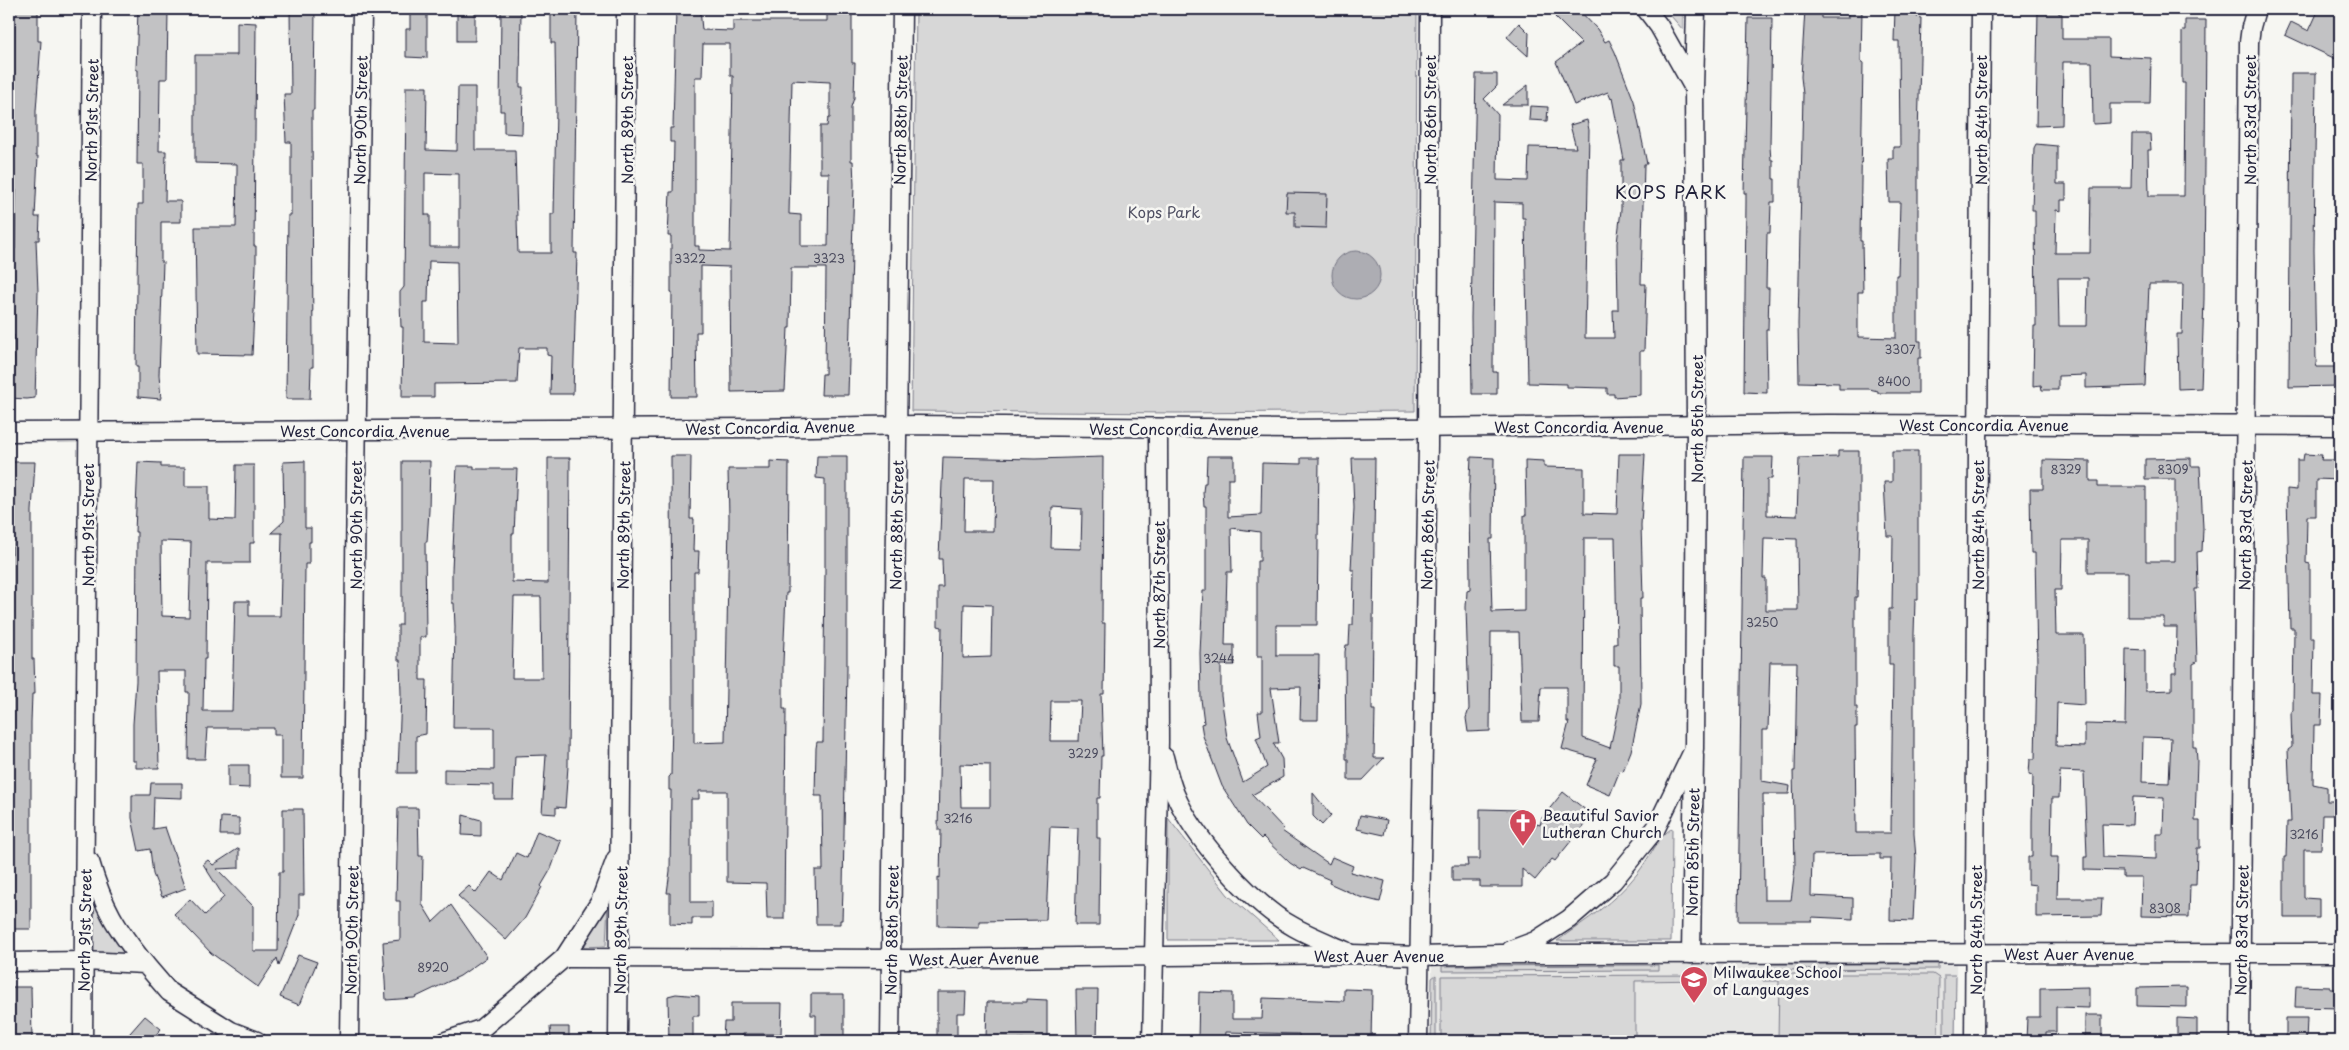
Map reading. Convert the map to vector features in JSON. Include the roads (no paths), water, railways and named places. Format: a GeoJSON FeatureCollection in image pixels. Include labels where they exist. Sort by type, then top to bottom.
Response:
{"type":"FeatureCollection","features":[{"type":"Feature","properties":{"kind":"street","name":"North 91st Street"},"geometry":{"type":"LineString","coordinates":[[83,1041],[92,9]]}},
{"type":"Feature","properties":{"kind":"street","name":"North 90th Street"},"geometry":{"type":"LineString","coordinates":[[349,1041],[355,430],[362,9]]}},
{"type":"Feature","properties":{"kind":"street","name":"North 89th Street"},"geometry":{"type":"LineString","coordinates":[[618,1041],[626,9]]}},
{"type":"Feature","properties":{"kind":"street","name":"North 88th Street"},"geometry":{"type":"LineString","coordinates":[[890,1041],[902,9]]}},
{"type":"Feature","properties":{"kind":"street","name":"North 86th Street"},"geometry":{"type":"LineString","coordinates":[[1418,1041],[1428,427],[1430,9]]}},
{"type":"Feature","properties":{"kind":"street","name":"North 85th Street"},"geometry":{"type":"LineString","coordinates":[[1646,9],[1659,26],[1694,88]]}},
{"type":"Feature","properties":{"kind":"street","name":"North 85th Street"},"geometry":{"type":"LineString","coordinates":[[1691,954],[1696,425],[1694,88],[1696,9]]}},
{"type":"Feature","properties":{"kind":"street","name":"North 84th Street"},"geometry":{"type":"LineString","coordinates":[[1974,1041],[1981,9]]}},
{"type":"Feature","properties":{"kind":"street","name":"North 83rd Street"},"geometry":{"type":"LineString","coordinates":[[2240,1041],[2249,42],[2256,9]]}},
{"type":"Feature","properties":{"kind":"street","name":"West Concordia Avenue"},"geometry":{"type":"LineString","coordinates":[[9,432],[897,426],[1158,428],[1696,425],[2340,426]]}},
{"type":"Feature","properties":{"kind":"street","name":"North 87th Street"},"geometry":{"type":"LineString","coordinates":[[1152,1041],[1159,742],[1158,428]]}},
{"type":"Feature","properties":{"kind":"street","name":"North 87th Street"},"geometry":{"type":"LineString","coordinates":[[1159,742],[1175,795],[1202,840],[1241,886],[1292,926],[1351,954]]}},
{"type":"Feature","properties":{"kind":"street","name":"North 85th Street"},"geometry":{"type":"LineString","coordinates":[[1502,954],[1535,941],[1569,918],[1613,881],[1656,828],[1694,749]]}},
{"type":"Feature","properties":{"kind":"street"},"geometry":{"type":"LineString","coordinates":[[85,842],[100,896],[120,934],[169,992],[231,1031],[257,1041]]}},
{"type":"Feature","properties":{"kind":"street"},"geometry":{"type":"LineString","coordinates":[[446,1041],[481,1028],[564,958],[600,902],[620,847]]}},
{"type":"Feature","properties":{"kind":"street","name":"West Auer Avenue"},"geometry":{"type":"LineString","coordinates":[[564,958],[891,959],[1351,954],[1419,956],[1502,954],[2340,953]]}},
{"type":"Feature","properties":{"kind":"street"},"geometry":{"type":"LineString","coordinates":[[9,962],[145,964]]}},
{"type":"Feature","properties":{"kind":"place","name":"Beautiful Savior Lutheran Church"},"geometry":{"type":"Point","coordinates":[1523,847]}},
{"type":"Feature","properties":{"kind":"place","name":"Milwaukee School of Languages"},"geometry":{"type":"Point","coordinates":[1694,1004]}},
{"type":"Feature","properties":{"kind":"district","name":"KOPS PARK"},"geometry":{"type":"Point","coordinates":[1671,191]}},
{"type":"Feature","properties":{"kind":"park label","name":"Kops Park"},"geometry":{"type":"Point","coordinates":[1164,211]}}]}
